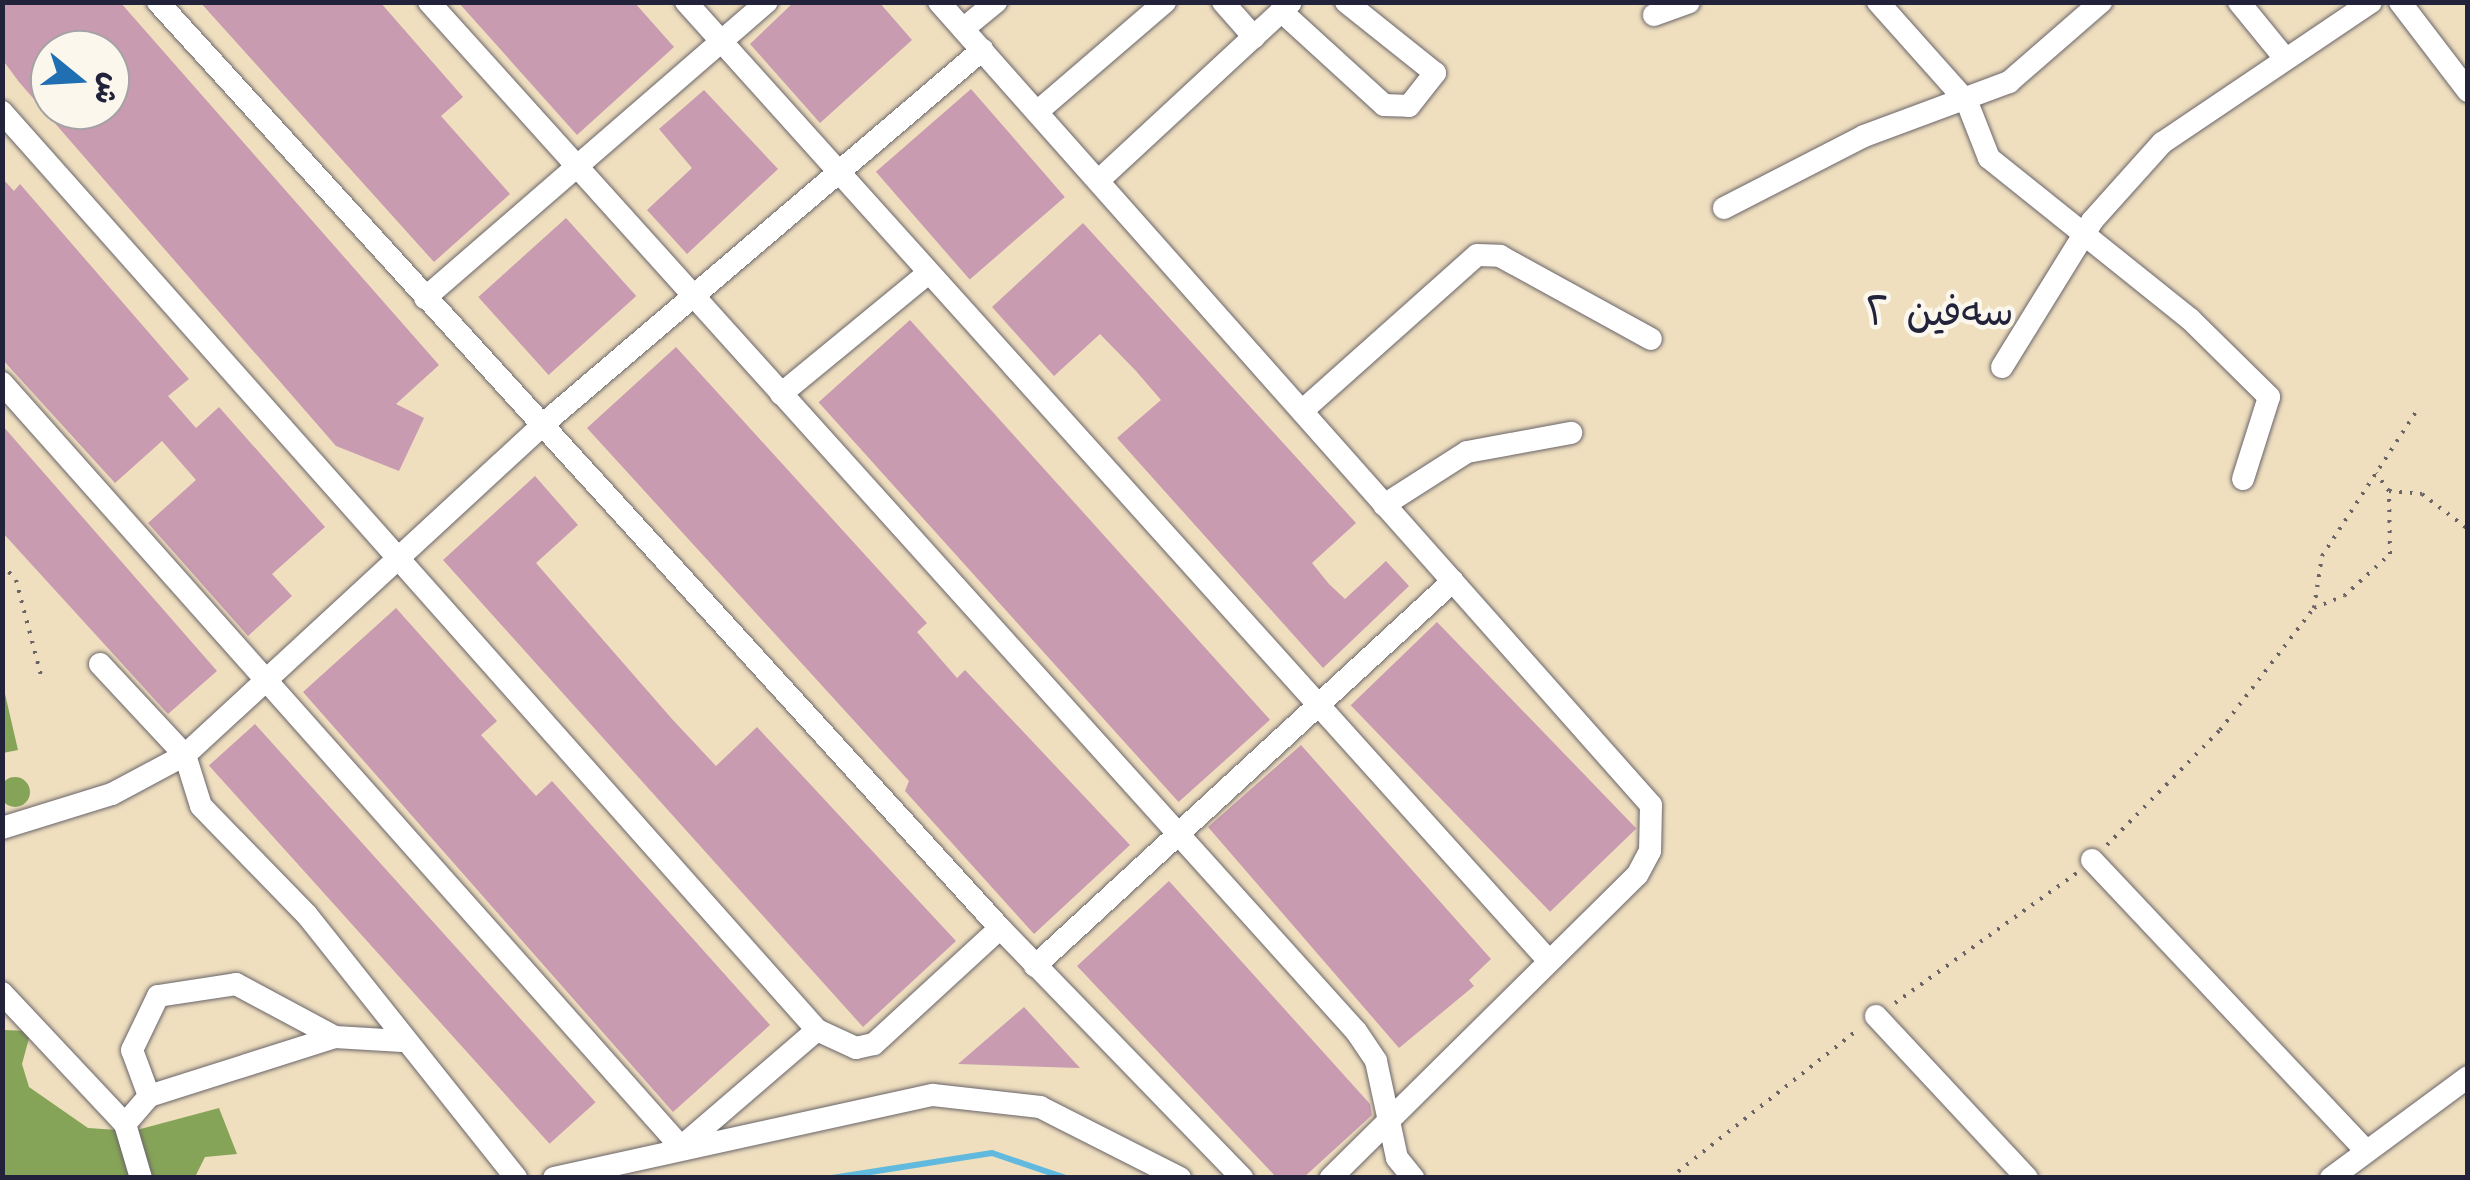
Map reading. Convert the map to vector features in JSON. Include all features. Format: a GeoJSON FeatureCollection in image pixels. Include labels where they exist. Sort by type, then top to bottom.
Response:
{"type":"FeatureCollection","features":[{"type":"Feature","properties":{"kind":"street"},"geometry":{"type":"LineString","coordinates":[[158,2],[1035,966],[1242,1178]]}},
{"type":"Feature","properties":{"kind":"street"},"geometry":{"type":"LineString","coordinates":[[429,2],[1356,1031],[1376,1061],[1398,1158],[1413,1178]]}},
{"type":"Feature","properties":{"kind":"street"},"geometry":{"type":"LineString","coordinates":[[686,2],[1315,709],[1550,961]]}},
{"type":"Feature","properties":{"kind":"street"},"geometry":{"type":"LineString","coordinates":[[425,298],[724,45],[767,2]]}},
{"type":"Feature","properties":{"kind":"street"},"geometry":{"type":"LineString","coordinates":[[940,2],[1384,504],[1640,784],[1655,822],[1637,876],[1330,1178]]}},
{"type":"Feature","properties":{"kind":"street"},"geometry":{"type":"LineString","coordinates":[[963,29],[996,2]]}},
{"type":"Feature","properties":{"kind":"street"},"geometry":{"type":"LineString","coordinates":[[1037,112],[1165,2]]}},
{"type":"Feature","properties":{"kind":"street"},"geometry":{"type":"LineString","coordinates":[[1223,2],[1254,37]]}},
{"type":"Feature","properties":{"kind":"street"},"geometry":{"type":"LineString","coordinates":[[1098,181],[1286,7],[1384,105],[1409,106],[1436,73],[1346,2]]}},
{"type":"Feature","properties":{"kind":"street"},"geometry":{"type":"LineString","coordinates":[[1654,14],[1688,2]]}},
{"type":"Feature","properties":{"kind":"street"},"geometry":{"type":"LineString","coordinates":[[1878,2],[1967,102],[1989,158],[2270,397],[2244,480]]}},
{"type":"Feature","properties":{"kind":"street"},"geometry":{"type":"LineString","coordinates":[[1724,208],[1864,136],[1967,102],[2009,82],[2072,12],[2102,2]]}},
{"type":"Feature","properties":{"kind":"street"},"geometry":{"type":"LineString","coordinates":[[2239,2],[2283,56]]}},
{"type":"Feature","properties":{"kind":"street"},"geometry":{"type":"LineString","coordinates":[[2002,367],[2084,236],[2162,142],[2283,56],[2371,2]]}},
{"type":"Feature","properties":{"kind":"street"},"geometry":{"type":"LineString","coordinates":[[2400,2],[2468,91]]}},
{"type":"Feature","properties":{"kind":"street"},"geometry":{"type":"LineString","coordinates":[[2,828],[112,794],[185,754],[257,680],[540,426],[982,50]]}},
{"type":"Feature","properties":{"kind":"street"},"geometry":{"type":"LineString","coordinates":[[2,112],[395,560],[817,1030],[856,1048],[874,1044],[1000,928]]}},
{"type":"Feature","properties":{"kind":"street"},"geometry":{"type":"LineString","coordinates":[[1302,411],[1477,255],[1500,256],[1651,339]]}},
{"type":"Feature","properties":{"kind":"street"},"geometry":{"type":"LineString","coordinates":[[781,394],[926,274]]}},
{"type":"Feature","properties":{"kind":"street"},"geometry":{"type":"LineString","coordinates":[[2,384],[257,680],[682,1147]]}},
{"type":"Feature","properties":{"kind":"street"},"geometry":{"type":"LineString","coordinates":[[1384,504],[1467,452],[1571,433]]}},
{"type":"Feature","properties":{"kind":"street"},"geometry":{"type":"LineString","coordinates":[[1035,966],[1453,581]]}},
{"type":"Feature","properties":{"kind":"street"},"geometry":{"type":"LineString","coordinates":[[100,664],[185,754],[200,806],[306,914],[402,1041],[516,1178]]}},
{"type":"Feature","properties":{"kind":"street"},"geometry":{"type":"LineString","coordinates":[[2092,860],[2362,1147]]}},
{"type":"Feature","properties":{"kind":"street"},"geometry":{"type":"LineString","coordinates":[[149,1096],[132,1050],[158,996],[236,984],[335,1037]]}},
{"type":"Feature","properties":{"kind":"street"},"geometry":{"type":"LineString","coordinates":[[2,993],[125,1124],[140,1178]]}},
{"type":"Feature","properties":{"kind":"street"},"geometry":{"type":"LineString","coordinates":[[1876,1016],[2027,1178]]}},
{"type":"Feature","properties":{"kind":"street"},"geometry":{"type":"LineString","coordinates":[[682,1147],[817,1030]]}},
{"type":"Feature","properties":{"kind":"street"},"geometry":{"type":"LineString","coordinates":[[125,1124],[149,1096],[335,1037],[402,1041]]}},
{"type":"Feature","properties":{"kind":"street"},"geometry":{"type":"LineString","coordinates":[[2331,1178],[2362,1147],[2468,1078]]}},
{"type":"Feature","properties":{"kind":"street"},"geometry":{"type":"LineString","coordinates":[[554,1178],[897,1098],[969,1095],[1074,1119],[1180,1178]]}},
{"type":"Feature","properties":{"kind":"path"},"geometry":{"type":"LineString","coordinates":[[1670,1178],[1876,1016],[2092,860],[2220,730],[2314,608],[2322,556],[2417,410]]}},
{"type":"Feature","properties":{"kind":"path"},"geometry":{"type":"LineString","coordinates":[[2314,608],[2344,596],[2390,554],[2389,491],[2375,472]]}},
{"type":"Feature","properties":{"kind":"path"},"geometry":{"type":"LineString","coordinates":[[2389,491],[2422,494],[2468,529]]}},
{"type":"Feature","properties":{"kind":"path"},"geometry":{"type":"LineString","coordinates":[[2,564],[16,580],[42,679]]}},
{"type":"Feature","properties":{"kind":"green space"},"geometry":{"type":"Polygon","coordinates":[[[2,681],[18,750],[3,753],[2,753],[2,681]]]}},
{"type":"Feature","properties":{"kind":"green space"},"geometry":{"type":"Polygon","coordinates":[[[15,777],[29,786],[30,792],[21,806],[15,807],[1,798],[0,792],[9,778],[15,777]]]}},
{"type":"Feature","properties":{"kind":"green space"},"geometry":{"type":"Polygon","coordinates":[[[3,1030],[31,1031],[22,1064],[29,1087],[88,1128],[133,1131],[219,1108],[237,1154],[205,1157],[195,1177],[3,1178],[3,1030]]]}},
{"type":"Feature","properties":{"kind":"building"},"geometry":{"type":"Polygon","coordinates":[[[2,2],[120,2],[439,365],[396,404],[424,418],[399,471],[336,446],[61,130],[130,130],[130,30],[30,30],[30,95],[2,59],[2,2]]]}},
{"type":"Feature","properties":{"kind":"building"},"geometry":{"type":"Polygon","coordinates":[[[200,2],[380,2],[463,97],[441,116],[510,194],[434,262],[200,2]]]}},
{"type":"Feature","properties":{"kind":"building"},"geometry":{"type":"Polygon","coordinates":[[[458,2],[634,2],[674,47],[577,135],[458,2]]]}},
{"type":"Feature","properties":{"kind":"building"},"geometry":{"type":"Polygon","coordinates":[[[794,2],[879,2],[912,40],[820,123],[750,44],[794,2]]]}},
{"type":"Feature","properties":{"kind":"building"},"geometry":{"type":"Polygon","coordinates":[[[971,89],[1065,197],[970,280],[876,172],[971,89]]]}},
{"type":"Feature","properties":{"kind":"building"},"geometry":{"type":"Polygon","coordinates":[[[704,90],[778,169],[687,254],[647,210],[692,168],[659,129],[704,90]]]}},
{"type":"Feature","properties":{"kind":"building"},"geometry":{"type":"Polygon","coordinates":[[[2,178],[14,191],[20,184],[189,379],[168,396],[196,428],[219,407],[325,527],[272,574],[292,596],[248,636],[148,523],[196,480],[162,441],[115,483],[2,359],[2,178]]]}},
{"type":"Feature","properties":{"kind":"building"},"geometry":{"type":"Polygon","coordinates":[[[566,218],[636,296],[549,375],[478,297],[566,218]]]}},
{"type":"Feature","properties":{"kind":"building"},"geometry":{"type":"Polygon","coordinates":[[[1083,223],[1356,523],[1312,563],[1329,584],[1345,599],[1386,561],[1409,586],[1323,668],[1117,438],[1161,400],[1136,371],[1100,334],[1054,376],[992,307],[1083,223]]]}},
{"type":"Feature","properties":{"kind":"building"},"geometry":{"type":"Polygon","coordinates":[[[910,320],[1270,720],[1179,802],[819,402],[910,320]]]}},
{"type":"Feature","properties":{"kind":"building"},"geometry":{"type":"Polygon","coordinates":[[[676,347],[927,623],[917,632],[957,678],[965,670],[1130,845],[1034,934],[905,791],[909,781],[587,428],[676,347]]]}},
{"type":"Feature","properties":{"kind":"building"},"geometry":{"type":"Polygon","coordinates":[[[2,425],[217,671],[168,714],[2,532],[2,425]]]}},
{"type":"Feature","properties":{"kind":"building"},"geometry":{"type":"Polygon","coordinates":[[[535,476],[578,525],[536,563],[672,719],[716,766],[757,727],[956,941],[863,1027],[443,560],[535,476]]]}},
{"type":"Feature","properties":{"kind":"building"},"geometry":{"type":"Polygon","coordinates":[[[396,608],[497,721],[481,735],[536,796],[552,781],[770,1025],[673,1112],[303,692],[396,608]]]}},
{"type":"Feature","properties":{"kind":"building"},"geometry":{"type":"Polygon","coordinates":[[[1437,622],[1636,828],[1550,912],[1351,705],[1437,622]]]}},
{"type":"Feature","properties":{"kind":"building"},"geometry":{"type":"Polygon","coordinates":[[[255,724],[596,1102],[550,1144],[209,765],[255,724]]]}},
{"type":"Feature","properties":{"kind":"building"},"geometry":{"type":"Polygon","coordinates":[[[1301,745],[1491,959],[1469,980],[1474,986],[1399,1048],[1208,827],[1301,745]]]}},
{"type":"Feature","properties":{"kind":"building"},"geometry":{"type":"Polygon","coordinates":[[[1169,881],[1370,1104],[1372,1115],[1303,1178],[1277,1178],[1077,966],[1169,881]]]}},
{"type":"Feature","properties":{"kind":"building"},"geometry":{"type":"Polygon","coordinates":[[[1024,1007],[1080,1068],[958,1064],[1024,1007]]]}},
{"type":"Feature","properties":{"kind":"waterway"},"geometry":{"type":"LineString","coordinates":[[832,1178],[992,1153],[1066,1178]]}},
{"type":"Feature","properties":{"kind":"district","name":"سەفین ٢"},"geometry":{"type":"Point","coordinates":[1940,314]}}]}
